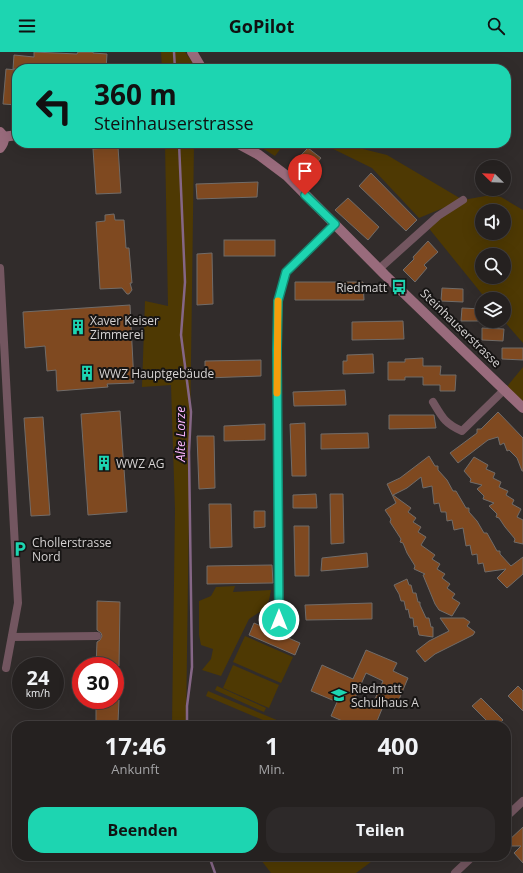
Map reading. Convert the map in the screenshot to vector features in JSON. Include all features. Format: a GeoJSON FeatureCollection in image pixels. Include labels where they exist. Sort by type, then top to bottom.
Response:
{"type":"FeatureCollection","features":[{"type":"Feature","properties":{"kind":"street"},"geometry":{"type":"LineString","coordinates":[[192,52],[199,64]]}},
{"type":"Feature","properties":{"kind":"street"},"geometry":{"type":"LineString","coordinates":[[0,148],[3,143],[2,134],[12,135]]}},
{"type":"Feature","properties":{"kind":"street","name":"Steinhauserstrasse"},"geometry":{"type":"LineString","coordinates":[[245,148],[287,176],[379,269],[523,408]]}},
{"type":"Feature","properties":{"kind":"street"},"geometry":{"type":"LineString","coordinates":[[379,269],[438,216],[463,200]]}},
{"type":"Feature","properties":{"kind":"street"},"geometry":{"type":"LineString","coordinates":[[279,620],[278,301],[286,272],[335,224]]}},
{"type":"Feature","properties":{"kind":"street"},"geometry":{"type":"LineString","coordinates":[[0,268],[2,353],[18,603],[6,668]]}},
{"type":"Feature","properties":{"kind":"street"},"geometry":{"type":"LineString","coordinates":[[433,402],[444,420],[451,426],[462,430],[505,389]]}},
{"type":"Feature","properties":{"kind":"street"},"geometry":{"type":"LineString","coordinates":[[12,636],[97,636]]}},
{"type":"Feature","properties":{"kind":"street"},"geometry":{"type":"LineString","coordinates":[[511,812],[523,801]]}},
{"type":"Feature","properties":{"kind":"street"},"geometry":{"type":"LineString","coordinates":[[455,873],[468,861]]}},
{"type":"Feature","properties":{"kind":"shaded area"},"geometry":{"type":"Polygon","coordinates":[[[161,52],[185,52],[193,64],[162,64],[161,52]]]}},
{"type":"Feature","properties":{"kind":"shaded area"},"geometry":{"type":"Polygon","coordinates":[[[165,148],[194,148],[186,721],[172,721],[175,510],[171,385],[142,387],[145,301],[168,306],[165,148]]]}},
{"type":"Feature","properties":{"kind":"shaded area"},"geometry":{"type":"Polygon","coordinates":[[[262,148],[281,148],[275,156],[262,148]]]}},
{"type":"Feature","properties":{"kind":"shaded area"},"geometry":{"type":"Polygon","coordinates":[[[331,148],[362,148],[387,155],[463,200],[485,196],[496,196],[501,197],[523,210],[523,343],[510,328],[511,292],[480,292],[427,226],[460,201],[419,218],[372,168],[331,148]]]}},
{"type":"Feature","properties":{"kind":"shaded area"},"geometry":{"type":"Polygon","coordinates":[[[523,367],[523,408],[505,389],[523,367]]]}},
{"type":"Feature","properties":{"kind":"shaded area"},"geometry":{"type":"Polygon","coordinates":[[[235,586],[233,592],[271,590],[269,600],[264,609],[249,619],[221,676],[202,670],[211,659],[213,649],[201,645],[199,635],[199,601],[211,596],[216,587],[235,586]]]}},
{"type":"Feature","properties":{"kind":"shaded area"},"geometry":{"type":"Polygon","coordinates":[[[245,636],[293,657],[281,683],[233,662],[245,636]]]}},
{"type":"Feature","properties":{"kind":"shaded area"},"geometry":{"type":"Polygon","coordinates":[[[233,665],[279,685],[269,708],[223,688],[233,665]]]}},
{"type":"Feature","properties":{"kind":"shaded area"},"geometry":{"type":"Polygon","coordinates":[[[217,686],[266,708],[264,712],[215,690],[217,686]]]}},
{"type":"Feature","properties":{"kind":"shaded area"},"geometry":{"type":"Polygon","coordinates":[[[208,691],[279,721],[265,721],[206,696],[208,691]]]}},
{"type":"Feature","properties":{"kind":"shaded area"},"geometry":{"type":"Polygon","coordinates":[[[262,861],[372,861],[356,873],[271,873],[262,861]]]}},
{"type":"Feature","properties":{"kind":"building"},"geometry":{"type":"Polygon","coordinates":[[[34,52],[77,54],[78,52],[93,52],[107,54],[106,64],[13,64],[14,55],[34,57],[34,52]]]}},
{"type":"Feature","properties":{"kind":"building"},"geometry":{"type":"Polygon","coordinates":[[[6,69],[12,70],[12,105],[3,104],[6,69]]]}},
{"type":"Feature","properties":{"kind":"building"},"geometry":{"type":"Polygon","coordinates":[[[118,148],[121,193],[96,194],[93,149],[118,148]]]}},
{"type":"Feature","properties":{"kind":"building"},"geometry":{"type":"Polygon","coordinates":[[[308,148],[321,158],[305,177],[291,165],[308,148]]]}},
{"type":"Feature","properties":{"kind":"building"},"geometry":{"type":"Polygon","coordinates":[[[371,173],[417,220],[406,231],[359,186],[371,173]]]}},
{"type":"Feature","properties":{"kind":"building"},"geometry":{"type":"Polygon","coordinates":[[[258,182],[257,197],[197,199],[196,184],[258,182]]]}},
{"type":"Feature","properties":{"kind":"building"},"geometry":{"type":"Polygon","coordinates":[[[348,198],[379,227],[368,240],[335,210],[348,198]]]}},
{"type":"Feature","properties":{"kind":"building"},"geometry":{"type":"Polygon","coordinates":[[[114,214],[115,220],[124,220],[126,248],[129,248],[132,283],[130,283],[132,290],[129,294],[127,294],[122,288],[100,289],[96,222],[105,221],[105,215],[114,214]]]}},
{"type":"Feature","properties":{"kind":"building"},"geometry":{"type":"Polygon","coordinates":[[[224,240],[275,240],[275,256],[224,256],[224,240]]]}},
{"type":"Feature","properties":{"kind":"building"},"geometry":{"type":"Polygon","coordinates":[[[428,241],[438,252],[424,265],[427,268],[415,282],[403,270],[428,241]]]}},
{"type":"Feature","properties":{"kind":"building"},"geometry":{"type":"Polygon","coordinates":[[[212,253],[213,304],[197,305],[197,254],[212,253]]]}},
{"type":"Feature","properties":{"kind":"building"},"geometry":{"type":"Polygon","coordinates":[[[295,282],[363,282],[364,300],[295,300],[295,282]]]}},
{"type":"Feature","properties":{"kind":"building"},"geometry":{"type":"Polygon","coordinates":[[[442,288],[463,289],[463,302],[441,301],[442,288]]]}},
{"type":"Feature","properties":{"kind":"building"},"geometry":{"type":"Polygon","coordinates":[[[130,305],[134,383],[107,384],[108,387],[57,391],[56,370],[47,371],[45,346],[25,348],[23,312],[130,305]]]}},
{"type":"Feature","properties":{"kind":"building"},"geometry":{"type":"Polygon","coordinates":[[[462,308],[475,309],[475,321],[461,321],[462,308]]]}},
{"type":"Feature","properties":{"kind":"building"},"geometry":{"type":"Polygon","coordinates":[[[403,321],[404,339],[352,340],[352,322],[403,321]]]}},
{"type":"Feature","properties":{"kind":"building"},"geometry":{"type":"Polygon","coordinates":[[[482,328],[504,329],[503,341],[482,340],[482,328]]]}},
{"type":"Feature","properties":{"kind":"building"},"geometry":{"type":"Polygon","coordinates":[[[502,348],[523,348],[523,360],[502,359],[502,348]]]}},
{"type":"Feature","properties":{"kind":"building"},"geometry":{"type":"Polygon","coordinates":[[[373,354],[374,373],[343,374],[343,361],[347,361],[347,355],[373,354]]]}},
{"type":"Feature","properties":{"kind":"building"},"geometry":{"type":"Polygon","coordinates":[[[423,358],[423,366],[441,366],[440,375],[456,375],[455,391],[440,391],[440,385],[423,385],[423,377],[405,377],[405,380],[388,380],[388,362],[405,362],[405,359],[423,358]]]}},
{"type":"Feature","properties":{"kind":"building"},"geometry":{"type":"Polygon","coordinates":[[[261,360],[261,376],[205,378],[205,361],[261,360]]]}},
{"type":"Feature","properties":{"kind":"building"},"geometry":{"type":"Polygon","coordinates":[[[345,390],[346,405],[294,406],[293,392],[345,390]]]}},
{"type":"Feature","properties":{"kind":"building","name":"WWZ AG"},"geometry":{"type":"Polygon","coordinates":[[[120,411],[127,512],[88,515],[81,414],[120,411]]]}},
{"type":"Feature","properties":{"kind":"building"},"geometry":{"type":"Polygon","coordinates":[[[498,412],[523,438],[523,471],[517,458],[509,450],[507,451],[504,443],[500,445],[498,437],[488,440],[458,463],[450,453],[477,433],[477,429],[481,429],[498,412]]]}},
{"type":"Feature","properties":{"kind":"building"},"geometry":{"type":"Polygon","coordinates":[[[389,415],[434,415],[436,428],[389,429],[389,415]]]}},
{"type":"Feature","properties":{"kind":"building"},"geometry":{"type":"Polygon","coordinates":[[[43,417],[50,515],[31,516],[24,418],[43,417]]]}},
{"type":"Feature","properties":{"kind":"building"},"geometry":{"type":"Polygon","coordinates":[[[305,423],[306,476],[292,476],[290,424],[305,423]]]}},
{"type":"Feature","properties":{"kind":"building"},"geometry":{"type":"Polygon","coordinates":[[[265,424],[265,440],[224,441],[224,426],[265,424]]]}},
{"type":"Feature","properties":{"kind":"building"},"geometry":{"type":"Polygon","coordinates":[[[368,433],[369,448],[321,449],[321,434],[368,433]]]}},
{"type":"Feature","properties":{"kind":"building"},"geometry":{"type":"Polygon","coordinates":[[[197,436],[214,436],[215,488],[199,489],[197,436]]]}},
{"type":"Feature","properties":{"kind":"building"},"geometry":{"type":"Polygon","coordinates":[[[429,456],[435,466],[438,466],[438,470],[447,480],[453,491],[456,491],[466,508],[469,508],[469,512],[477,521],[484,533],[487,533],[497,551],[500,551],[500,554],[511,566],[523,557],[523,574],[507,588],[497,578],[506,569],[485,572],[483,563],[478,564],[477,554],[472,555],[470,545],[466,546],[463,528],[454,530],[452,520],[447,521],[446,512],[441,512],[439,503],[434,504],[432,486],[423,488],[421,477],[407,488],[393,495],[411,508],[408,512],[416,518],[413,522],[421,527],[418,532],[426,537],[421,545],[435,555],[432,559],[440,564],[437,569],[445,574],[442,578],[450,584],[447,588],[455,594],[452,598],[460,603],[452,616],[439,610],[435,604],[423,575],[425,574],[414,569],[415,566],[403,543],[400,542],[401,539],[390,522],[391,519],[385,510],[396,503],[387,484],[400,478],[429,456]]]}},
{"type":"Feature","properties":{"kind":"building"},"geometry":{"type":"Polygon","coordinates":[[[474,457],[488,465],[486,469],[495,473],[493,478],[501,482],[499,487],[508,491],[506,495],[514,500],[512,504],[521,509],[517,517],[523,520],[523,544],[514,542],[515,539],[499,518],[496,517],[497,514],[489,506],[494,503],[483,499],[484,496],[477,489],[482,485],[470,482],[471,479],[464,471],[474,457]]]}},
{"type":"Feature","properties":{"kind":"building"},"geometry":{"type":"Polygon","coordinates":[[[316,494],[317,508],[293,508],[293,495],[316,494]]]}},
{"type":"Feature","properties":{"kind":"building"},"geometry":{"type":"Polygon","coordinates":[[[330,494],[343,494],[344,543],[331,544],[330,494]]]}},
{"type":"Feature","properties":{"kind":"building"},"geometry":{"type":"Polygon","coordinates":[[[209,504],[231,504],[232,547],[210,548],[209,504]]]}},
{"type":"Feature","properties":{"kind":"building"},"geometry":{"type":"Polygon","coordinates":[[[254,511],[265,511],[265,527],[254,528],[254,511]]]}},
{"type":"Feature","properties":{"kind":"building"},"geometry":{"type":"Polygon","coordinates":[[[294,526],[309,526],[309,576],[295,576],[294,526]]]}},
{"type":"Feature","properties":{"kind":"building"},"geometry":{"type":"Polygon","coordinates":[[[367,553],[368,567],[321,571],[322,558],[367,553]]]}},
{"type":"Feature","properties":{"kind":"building"},"geometry":{"type":"Polygon","coordinates":[[[272,565],[273,583],[207,584],[207,566],[272,565]]]}},
{"type":"Feature","properties":{"kind":"building"},"geometry":{"type":"Polygon","coordinates":[[[407,579],[409,585],[411,585],[413,593],[416,593],[418,602],[420,602],[426,618],[429,618],[431,627],[433,627],[433,637],[419,635],[417,626],[414,627],[413,618],[410,618],[408,609],[406,610],[404,601],[401,601],[394,585],[407,579]]]}},
{"type":"Feature","properties":{"kind":"building"},"geometry":{"type":"Polygon","coordinates":[[[97,601],[120,602],[119,657],[96,657],[97,642],[102,636],[97,630],[97,601]]]}},
{"type":"Feature","properties":{"kind":"building"},"geometry":{"type":"Polygon","coordinates":[[[372,603],[372,619],[306,620],[305,605],[372,603]]]}},
{"type":"Feature","properties":{"kind":"building"},"geometry":{"type":"Polygon","coordinates":[[[440,618],[464,618],[470,622],[467,626],[475,632],[473,635],[435,654],[425,662],[416,651],[429,641],[449,631],[440,618]]]}},
{"type":"Feature","properties":{"kind":"building"},"geometry":{"type":"Polygon","coordinates":[[[254,623],[300,643],[295,655],[249,635],[254,623]]]}},
{"type":"Feature","properties":{"kind":"building"},"geometry":{"type":"Polygon","coordinates":[[[366,650],[397,663],[393,671],[408,678],[395,709],[384,704],[377,721],[342,721],[331,716],[337,702],[311,691],[322,665],[353,679],[366,650]],[[366,673],[354,700],[371,708],[383,681],[366,673]]]}},
{"type":"Feature","properties":{"kind":"building"},"geometry":{"type":"Polygon","coordinates":[[[518,686],[523,691],[523,711],[508,696],[518,686]]]}},
{"type":"Feature","properties":{"kind":"building"},"geometry":{"type":"Polygon","coordinates":[[[481,698],[503,720],[487,721],[472,706],[481,698]]]}},
{"type":"Feature","properties":{"kind":"building"},"geometry":{"type":"Polygon","coordinates":[[[96,709],[119,709],[118,721],[96,721],[96,709]]]}},
{"type":"Feature","properties":{"kind":"building"},"geometry":{"type":"Polygon","coordinates":[[[523,827],[523,863],[514,853],[521,846],[511,846],[511,838],[523,827]]]}},
{"type":"Feature","properties":{"kind":"waterway","name":"Alte Lorze"},"geometry":{"type":"LineString","coordinates":[[174,52],[175,64]]}},
{"type":"Feature","properties":{"kind":"waterway","name":"Alte Lorze"},"geometry":{"type":"LineString","coordinates":[[179,148],[185,282],[181,335],[191,412],[189,452],[192,667],[187,706],[187,721]]}},
{"type":"Feature","properties":{"kind":"waterway","name":"Alte Lorze"},"geometry":{"type":"LineString","coordinates":[[211,861],[215,873]]}},
{"type":"Feature","properties":{"kind":"slow traffic"},"geometry":{"type":"LineString","coordinates":[[277,393],[278,301]]}},
{"type":"Feature","properties":{"kind":"place","name":"Riedmatt"},"geometry":{"type":"Point","coordinates":[399,287]}},
{"type":"Feature","properties":{"kind":"place","name":"Xaver Keiser Zimmerei"},"geometry":{"type":"Point","coordinates":[78,327]}},
{"type":"Feature","properties":{"kind":"place","name":"WWZ Hauptgebäude"},"geometry":{"type":"Point","coordinates":[87,373]}},
{"type":"Feature","properties":{"kind":"place","name":"WWZ AG"},"geometry":{"type":"Point","coordinates":[104,463]}},
{"type":"Feature","properties":{"kind":"place","name":"Chollerstrasse Nord"},"geometry":{"type":"Point","coordinates":[20,549]}},
{"type":"Feature","properties":{"kind":"place","name":"Riedmatt Schulhaus A"},"geometry":{"type":"Point","coordinates":[339,695]}},
{"type":"Feature","properties":{"kind":"route"},"geometry":{"type":"LineString","coordinates":[[279,620],[278,301],[286,272],[335,224],[305,195]]}}]}
